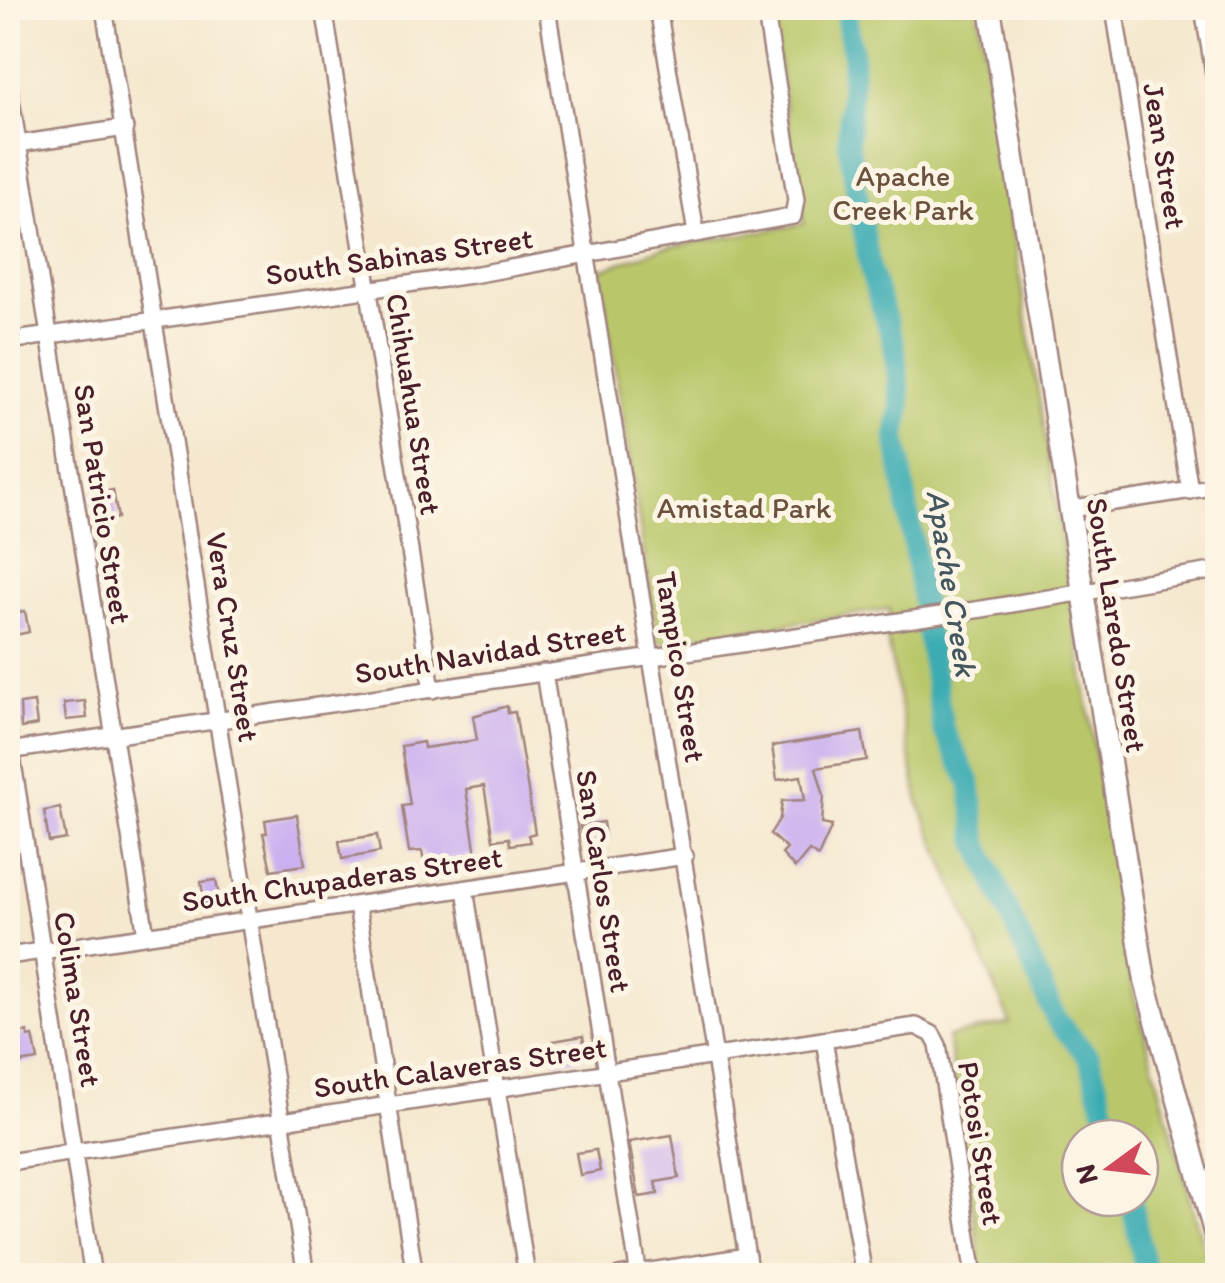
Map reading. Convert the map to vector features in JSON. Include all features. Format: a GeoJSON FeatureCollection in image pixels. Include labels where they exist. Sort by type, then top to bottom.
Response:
{"type":"FeatureCollection","features":[{"type":"Feature","properties":{"kind":"main road","name":"South Laredo Street"},"geometry":{"type":"LineString","coordinates":[[990,8],[1145,981],[1218,1246]]}},
{"type":"Feature","properties":{"kind":"street","name":"Vera Cruz Street"},"geometry":{"type":"LineString","coordinates":[[104,8],[306,1276]]}},
{"type":"Feature","properties":{"kind":"street","name":"Chihuahua Street"},"geometry":{"type":"LineString","coordinates":[[324,8],[432,690]]}},
{"type":"Feature","properties":{"kind":"street","name":"Tampico Street"},"geometry":{"type":"LineString","coordinates":[[548,8],[750,1276]]}},
{"type":"Feature","properties":{"kind":"street"},"geometry":{"type":"LineString","coordinates":[[658,8],[696,232]]}},
{"type":"Feature","properties":{"kind":"street","name":"South Sabinas Street"},"geometry":{"type":"LineString","coordinates":[[8,340],[369,291],[587,256],[796,213],[765,8]]}},
{"type":"Feature","properties":{"kind":"street","name":"Jean Street"},"geometry":{"type":"LineString","coordinates":[[1114,8],[1190,490]]}},
{"type":"Feature","properties":{"kind":"street"},"geometry":{"type":"LineString","coordinates":[[1203,8],[1218,98]]}},
{"type":"Feature","properties":{"kind":"street","name":"San Patricio Street"},"geometry":{"type":"LineString","coordinates":[[8,81],[12,144],[146,935]]}},
{"type":"Feature","properties":{"kind":"street"},"geometry":{"type":"LineString","coordinates":[[12,144],[125,128]]}},
{"type":"Feature","properties":{"kind":"street"},"geometry":{"type":"LineString","coordinates":[[1068,509],[1218,486]]}},
{"type":"Feature","properties":{"kind":"street","name":"South Navidad Street"},"geometry":{"type":"LineString","coordinates":[[9,750],[982,609],[1218,570]]}},
{"type":"Feature","properties":{"kind":"street","name":"San Carlos Street"},"geometry":{"type":"LineString","coordinates":[[544,672],[638,1274]]}},
{"type":"Feature","properties":{"kind":"street","name":"Colima Street"},"geometry":{"type":"LineString","coordinates":[[8,730],[92,1276]]}},
{"type":"Feature","properties":{"kind":"street","name":"South Chupaderas Street"},"geometry":{"type":"LineString","coordinates":[[8,956],[685,856]]}},
{"type":"Feature","properties":{"kind":"street"},"geometry":{"type":"LineString","coordinates":[[465,889],[527,1276]]}},
{"type":"Feature","properties":{"kind":"street"},"geometry":{"type":"LineString","coordinates":[[356,905],[415,1276]]}},
{"type":"Feature","properties":{"kind":"street","name":"South Calaveras Street"},"geometry":{"type":"LineString","coordinates":[[8,1162],[920,1027]]}},
{"type":"Feature","properties":{"kind":"street","name":"Potosi Street"},"geometry":{"type":"LineString","coordinates":[[920,1027],[932,1034],[938,1046],[974,1276]]}},
{"type":"Feature","properties":{"kind":"street"},"geometry":{"type":"LineString","coordinates":[[824,1040],[864,1276]]}},
{"type":"Feature","properties":{"kind":"street"},"geometry":{"type":"LineString","coordinates":[[619,1276],[747,1256]]}},
{"type":"Feature","properties":{"kind":"green space","name":"Apache Creek Park"},"geometry":{"type":"Polygon","coordinates":[[[770,8],[977,8],[1134,995],[1211,1275],[982,1275],[948,1037],[1010,1023],[919,803],[887,638],[890,609],[658,643],[600,270],[662,248],[804,224],[770,8]]]}},
{"type":"Feature","properties":{"kind":"building"},"geometry":{"type":"Polygon","coordinates":[[[113,490],[118,518],[96,522],[90,494],[113,490]]]}},
{"type":"Feature","properties":{"kind":"building"},"geometry":{"type":"Polygon","coordinates":[[[25,611],[29,632],[11,636],[9,614],[25,611]]]}},
{"type":"Feature","properties":{"kind":"building"},"geometry":{"type":"Polygon","coordinates":[[[85,701],[87,718],[66,720],[64,703],[85,701]]]}},
{"type":"Feature","properties":{"kind":"building"},"geometry":{"type":"Polygon","coordinates":[[[34,702],[37,725],[21,728],[20,704],[34,702]]]}},
{"type":"Feature","properties":{"kind":"building"},"geometry":{"type":"Polygon","coordinates":[[[507,706],[508,713],[515,712],[535,833],[528,835],[530,842],[510,845],[509,838],[493,840],[484,786],[466,789],[476,855],[424,863],[422,851],[409,852],[402,806],[410,805],[401,746],[423,742],[424,748],[477,740],[473,716],[507,706]]]}},
{"type":"Feature","properties":{"kind":"building"},"geometry":{"type":"Polygon","coordinates":[[[862,732],[867,760],[816,768],[824,796],[822,824],[832,826],[818,857],[809,851],[795,868],[782,854],[787,849],[770,834],[780,818],[782,801],[805,800],[801,776],[777,780],[772,746],[862,732]]]}},
{"type":"Feature","properties":{"kind":"building"},"geometry":{"type":"Polygon","coordinates":[[[60,808],[66,839],[49,842],[44,811],[60,808]]]}},
{"type":"Feature","properties":{"kind":"building"},"geometry":{"type":"Polygon","coordinates":[[[297,815],[305,865],[271,870],[263,833],[267,833],[265,820],[297,815]]]}},
{"type":"Feature","properties":{"kind":"building"},"geometry":{"type":"Polygon","coordinates":[[[603,822],[605,837],[583,841],[580,826],[603,822]]]}},
{"type":"Feature","properties":{"kind":"building"},"geometry":{"type":"Polygon","coordinates":[[[377,835],[380,852],[342,859],[339,841],[377,835]]]}},
{"type":"Feature","properties":{"kind":"building"},"geometry":{"type":"Polygon","coordinates":[[[216,880],[221,908],[206,911],[201,882],[216,880]]]}},
{"type":"Feature","properties":{"kind":"building"},"geometry":{"type":"Polygon","coordinates":[[[28,1032],[28,1037],[33,1036],[38,1060],[13,1064],[8,1036],[28,1032]]]}},
{"type":"Feature","properties":{"kind":"building"},"geometry":{"type":"Polygon","coordinates":[[[583,1036],[586,1056],[557,1062],[553,1041],[583,1036]]]}},
{"type":"Feature","properties":{"kind":"building"},"geometry":{"type":"Polygon","coordinates":[[[672,1135],[679,1178],[656,1182],[658,1194],[639,1197],[629,1142],[672,1135]]]}},
{"type":"Feature","properties":{"kind":"building"},"geometry":{"type":"Polygon","coordinates":[[[596,1150],[600,1171],[580,1175],[576,1153],[596,1150]]]}},
{"type":"Feature","properties":{"kind":"waterway","name":"Apache Creek"},"geometry":{"type":"LineString","coordinates":[[845,8],[853,56],[848,142],[871,273],[894,344],[901,406],[896,436],[943,729],[970,782],[978,843],[1057,1021],[1089,1057],[1107,1118]]}},
{"type":"Feature","properties":{"kind":"waterway","name":"Apache Creek"},"geometry":{"type":"LineString","coordinates":[[1135,1218],[1146,1276]]}},
{"type":"Feature","properties":{"kind":"park label","name":"Amistad Park"},"geometry":{"type":"Point","coordinates":[744,507]}}]}
